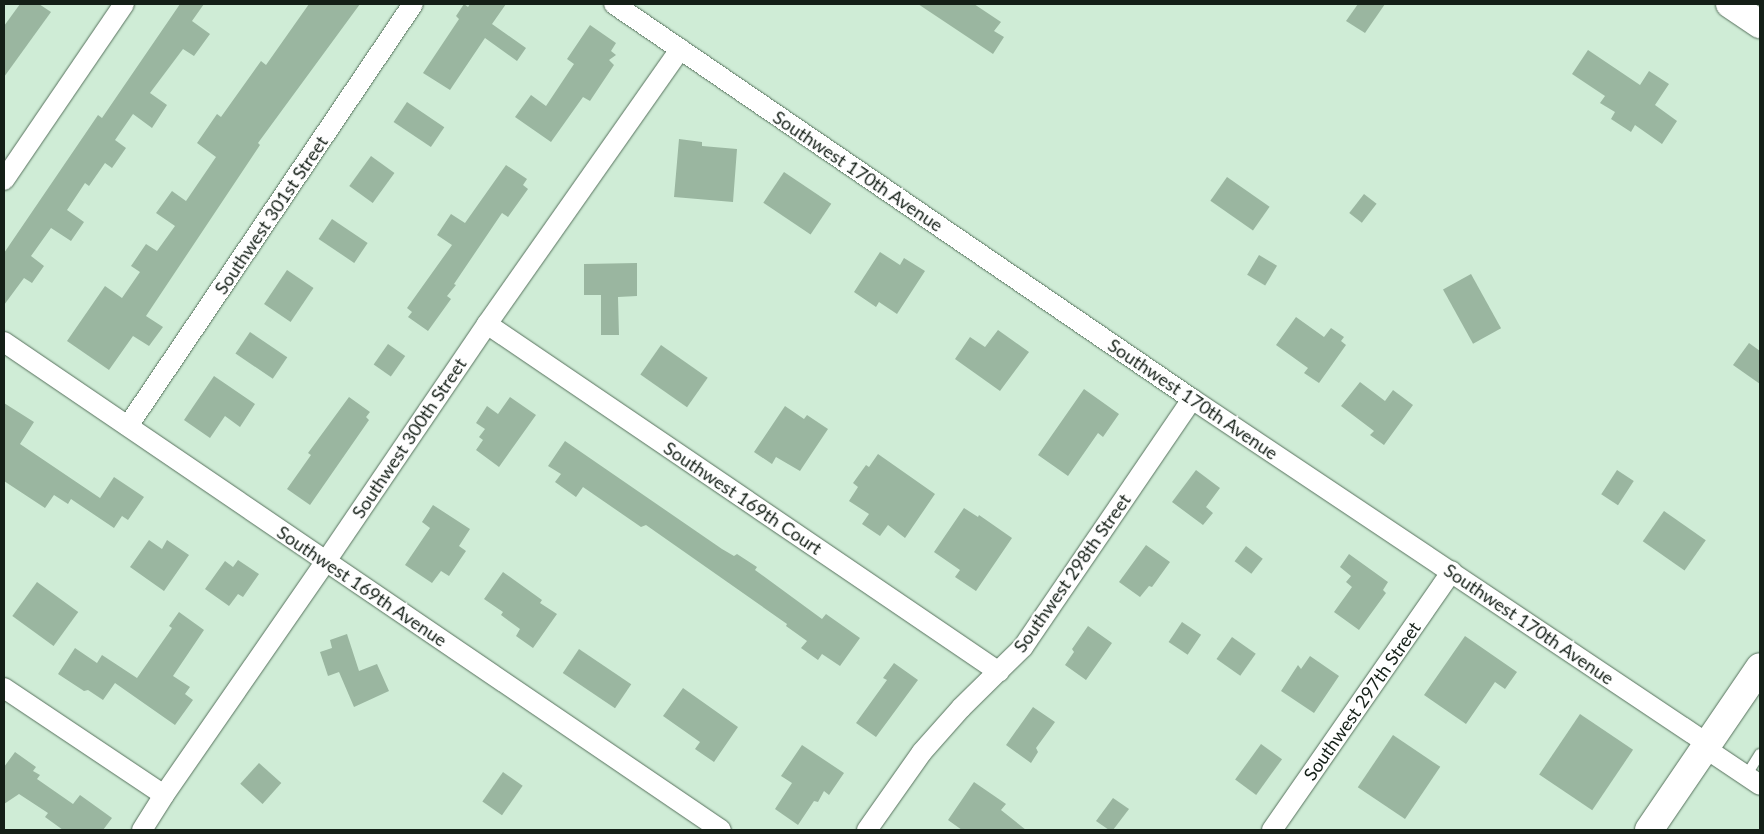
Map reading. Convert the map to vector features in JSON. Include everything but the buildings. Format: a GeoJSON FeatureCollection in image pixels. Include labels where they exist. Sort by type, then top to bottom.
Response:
{"type":"FeatureCollection","features":[{"type":"Feature","properties":{"kind":"street"},"geometry":{"type":"LineString","coordinates":[[4,180],[124,4]]}},
{"type":"Feature","properties":{"kind":"street","name":"Southwest 301st Street"},"geometry":{"type":"LineString","coordinates":[[128,426],[413,4]]}},
{"type":"Feature","properties":{"kind":"street","name":"Southwest 170th Avenue"},"geometry":{"type":"LineString","coordinates":[[614,4],[1192,399],[1452,571],[1706,746],[1753,781]]}},
{"type":"Feature","properties":{"kind":"street"},"geometry":{"type":"LineString","coordinates":[[1730,4],[1760,24]]}},
{"type":"Feature","properties":{"kind":"street","name":"Southwest 300th Street"},"geometry":{"type":"LineString","coordinates":[[142,830],[486,324],[680,49]]}},
{"type":"Feature","properties":{"kind":"street","name":"Southwest 169th Court"},"geometry":{"type":"LineString","coordinates":[[486,324],[999,672]]}},
{"type":"Feature","properties":{"kind":"street","name":"Southwest 169th Avenue"},"geometry":{"type":"LineString","coordinates":[[4,342],[721,830]]}},
{"type":"Feature","properties":{"kind":"street","name":"Southwest 298th Street"},"geometry":{"type":"LineString","coordinates":[[867,830],[922,752],[961,708],[1023,647],[1192,399]]}},
{"type":"Feature","properties":{"kind":"street","name":"Southwest 297th Street"},"geometry":{"type":"LineString","coordinates":[[1272,830],[1452,571]]}},
{"type":"Feature","properties":{"kind":"street"},"geometry":{"type":"LineString","coordinates":[[1649,830],[1760,668]]}},
{"type":"Feature","properties":{"kind":"street"},"geometry":{"type":"LineString","coordinates":[[4,688],[164,795]]}},
{"type":"Feature","properties":{"kind":"lane"},"geometry":{"type":"LineString","coordinates":[[1753,781],[1760,754]]}}]}
